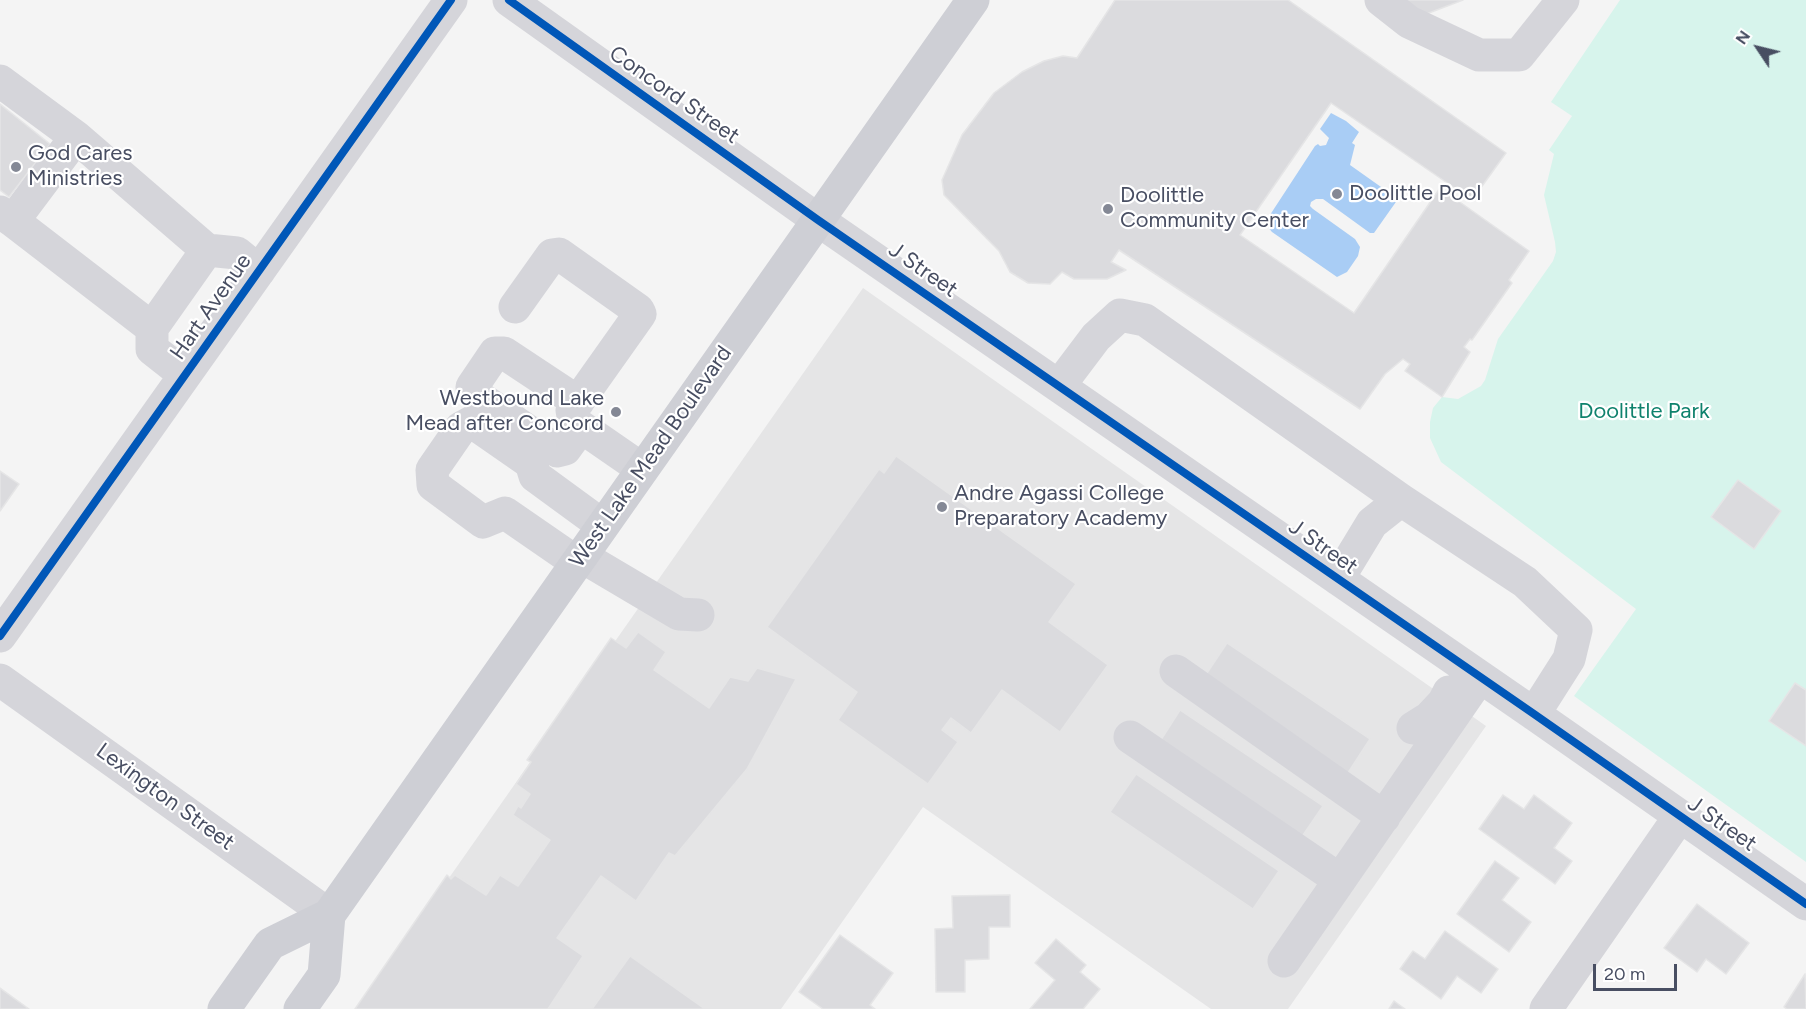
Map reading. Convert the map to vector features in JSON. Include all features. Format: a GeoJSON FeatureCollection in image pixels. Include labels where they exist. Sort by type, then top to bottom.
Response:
{"type":"FeatureCollection","features":[{"type":"Feature","properties":{"kind":"main road","name":"West Lake Mead Boulevard"},"geometry":{"type":"LineString","coordinates":[[224,1009],[270,944],[329,915],[973,0]]}},
{"type":"Feature","properties":{"kind":"main road"},"geometry":{"type":"LineString","coordinates":[[300,1009],[324,975],[329,915]]}},
{"type":"Feature","properties":{"kind":"street","name":"Hart Avenue"},"geometry":{"type":"LineString","coordinates":[[0,636],[451,0]]}},
{"type":"Feature","properties":{"kind":"street","name":"Concord Street"},"geometry":{"type":"LineString","coordinates":[[509,0],[818,220]]}},
{"type":"Feature","properties":{"kind":"street"},"geometry":{"type":"LineString","coordinates":[[1381,0],[1409,22],[1479,55],[1519,55],[1563,0]]}},
{"type":"Feature","properties":{"kind":"street"},"geometry":{"type":"LineString","coordinates":[[0,81],[76,137],[207,250],[237,253],[259,271]]}},
{"type":"Feature","properties":{"kind":"street"},"geometry":{"type":"LineString","coordinates":[[76,137],[6,216],[152,328]]}},
{"type":"Feature","properties":{"kind":"street","name":"J Street"},"geometry":{"type":"LineString","coordinates":[[818,220],[1806,904]]}},
{"type":"Feature","properties":{"kind":"street"},"geometry":{"type":"LineString","coordinates":[[185,375],[152,349],[152,328],[207,250]]}},
{"type":"Feature","properties":{"kind":"street"},"geometry":{"type":"LineString","coordinates":[[515,307],[552,255],[559,254],[638,309],[640,314],[579,414],[642,469]]}},
{"type":"Feature","properties":{"kind":"street"},"geometry":{"type":"LineString","coordinates":[[1059,386],[1096,337],[1120,315],[1145,320],[1401,500],[1525,582],[1576,630],[1569,659],[1534,714]]}},
{"type":"Feature","properties":{"kind":"street"},"geometry":{"type":"LineString","coordinates":[[602,525],[535,476],[531,463],[472,422],[461,428],[432,470],[433,485],[483,522],[505,513],[579,559],[680,614],[698,615]]}},
{"type":"Feature","properties":{"kind":"street"},"geometry":{"type":"LineString","coordinates":[[1338,579],[1372,523],[1401,500]]}},
{"type":"Feature","properties":{"kind":"street"},"geometry":{"type":"LineString","coordinates":[[1176,670],[1384,817]]}},
{"type":"Feature","properties":{"kind":"street"},"geometry":{"type":"LineString","coordinates":[[1413,728],[1429,718],[1472,672]]}},
{"type":"Feature","properties":{"kind":"street"},"geometry":{"type":"LineString","coordinates":[[1284,961],[1384,817],[1472,672]]}},
{"type":"Feature","properties":{"kind":"street","name":"Lexington Street"},"geometry":{"type":"LineString","coordinates":[[0,680],[329,915]]}},
{"type":"Feature","properties":{"kind":"street"},"geometry":{"type":"LineString","coordinates":[[1130,737],[1340,880]]}},
{"type":"Feature","properties":{"kind":"street"},"geometry":{"type":"LineString","coordinates":[[1546,1009],[1680,816]]}},
{"type":"Feature","properties":{"kind":"shaded area","name":"Andre Agassi College Preparatory Academy"},"geometry":{"type":"Polygon","coordinates":[[[863,288],[1486,726],[1288,1009],[1211,1009],[923,807],[781,1009],[357,1009],[863,288]]]}},
{"type":"Feature","properties":{"kind":"green space","name":"Doolittle Park"},"geometry":{"type":"Polygon","coordinates":[[[1620,0],[1806,0],[1806,862],[1574,696],[1636,609],[1441,462],[1430,438],[1433,408],[1442,397],[1458,399],[1481,386],[1498,339],[1553,261],[1556,252],[1555,242],[1544,195],[1554,154],[1549,150],[1572,116],[1551,102],[1620,0]]]}},
{"type":"Feature","properties":{"kind":"water","name":"Doolittle Pool"},"geometry":{"type":"Polygon","coordinates":[[[1331,113],[1346,121],[1359,132],[1352,143],[1355,145],[1350,165],[1398,199],[1374,233],[1370,233],[1323,199],[1311,202],[1310,206],[1313,209],[1355,239],[1360,247],[1358,256],[1347,272],[1337,277],[1272,232],[1267,226],[1268,218],[1315,146],[1326,145],[1329,138],[1320,129],[1331,113]]]}},
{"type":"Feature","properties":{"kind":"building","name":"Doolittle Community Center"},"geometry":{"type":"Polygon","coordinates":[[[1115,0],[1288,0],[1506,153],[1472,200],[1331,103],[1240,235],[1354,313],[1440,188],[1529,251],[1509,280],[1512,283],[1472,340],[1470,339],[1464,347],[1470,352],[1442,397],[1405,371],[1410,364],[1403,359],[1385,374],[1360,409],[1119,250],[1111,262],[1126,270],[1107,279],[1074,279],[1062,272],[1050,284],[1028,283],[1010,272],[999,251],[944,195],[942,180],[962,135],[994,93],[1022,72],[1044,61],[1063,56],[1077,58],[1115,0]]]}},
{"type":"Feature","properties":{"kind":"building"},"geometry":{"type":"Polygon","coordinates":[[[1406,0],[1463,0],[1413,19],[1406,0]]]}},
{"type":"Feature","properties":{"kind":"building","name":"God Cares Ministries"},"geometry":{"type":"Polygon","coordinates":[[[0,104],[50,144],[9,197],[0,190],[0,104]]]}},
{"type":"Feature","properties":{"kind":"building"},"geometry":{"type":"Polygon","coordinates":[[[896,456],[1076,584],[1049,622],[1108,665],[1060,732],[1002,690],[971,733],[951,718],[942,730],[958,742],[928,784],[838,720],[857,692],[767,627],[879,469],[884,473],[896,456]]]}},
{"type":"Feature","properties":{"kind":"building"},"geometry":{"type":"Polygon","coordinates":[[[0,471],[19,484],[0,511],[0,471]]]}},
{"type":"Feature","properties":{"kind":"building"},"geometry":{"type":"Polygon","coordinates":[[[1738,480],[1781,511],[1754,549],[1711,517],[1738,480]]]}},
{"type":"Feature","properties":{"kind":"building"},"geometry":{"type":"Polygon","coordinates":[[[638,632],[666,652],[654,670],[709,708],[730,677],[748,681],[757,668],[796,679],[747,769],[675,856],[669,853],[636,901],[601,876],[557,938],[583,956],[548,1009],[355,1009],[447,875],[451,879],[455,875],[486,895],[500,875],[518,886],[550,840],[513,815],[518,806],[521,808],[530,794],[516,784],[531,762],[527,760],[611,638],[626,648],[638,632]]]}},
{"type":"Feature","properties":{"kind":"building"},"geometry":{"type":"Polygon","coordinates":[[[1227,643],[1370,739],[1346,776],[1203,679],[1227,643]]]}},
{"type":"Feature","properties":{"kind":"building"},"geometry":{"type":"Polygon","coordinates":[[[1795,683],[1806,690],[1806,746],[1769,721],[1795,683]]]}},
{"type":"Feature","properties":{"kind":"building"},"geometry":{"type":"Polygon","coordinates":[[[1180,710],[1323,806],[1299,841],[1157,746],[1180,710]]]}},
{"type":"Feature","properties":{"kind":"building"},"geometry":{"type":"Polygon","coordinates":[[[1136,774],[1279,871],[1253,909],[1110,812],[1136,774]]]}},
{"type":"Feature","properties":{"kind":"building"},"geometry":{"type":"Polygon","coordinates":[[[1503,795],[1524,809],[1534,795],[1572,823],[1554,848],[1572,861],[1555,884],[1479,829],[1503,795]]]}},
{"type":"Feature","properties":{"kind":"building"},"geometry":{"type":"Polygon","coordinates":[[[1495,861],[1519,878],[1502,900],[1531,922],[1509,952],[1457,914],[1495,861]]]}},
{"type":"Feature","properties":{"kind":"building"},"geometry":{"type":"Polygon","coordinates":[[[1010,895],[1010,927],[989,927],[989,959],[965,960],[965,992],[936,992],[935,929],[953,928],[952,896],[1010,895]]]}},
{"type":"Feature","properties":{"kind":"building"},"geometry":{"type":"Polygon","coordinates":[[[1697,904],[1749,943],[1726,974],[1706,959],[1697,972],[1664,948],[1697,904]]]}},
{"type":"Feature","properties":{"kind":"building"},"geometry":{"type":"Polygon","coordinates":[[[1445,931],[1498,969],[1481,993],[1457,976],[1441,999],[1400,969],[1413,951],[1425,959],[1445,931]]]}},
{"type":"Feature","properties":{"kind":"building"},"geometry":{"type":"Polygon","coordinates":[[[840,935],[893,973],[870,1005],[875,1009],[823,1009],[799,992],[840,935]]]}},
{"type":"Feature","properties":{"kind":"building"},"geometry":{"type":"Polygon","coordinates":[[[1056,939],[1086,965],[1080,972],[1100,989],[1083,1009],[1030,1009],[1055,980],[1035,963],[1056,939]]]}},
{"type":"Feature","properties":{"kind":"building"},"geometry":{"type":"Polygon","coordinates":[[[630,956],[705,1009],[592,1009],[630,956]]]}},
{"type":"Feature","properties":{"kind":"building"},"geometry":{"type":"Polygon","coordinates":[[[1805,974],[1806,1009],[1787,1009],[1784,1007],[1805,974]]]}},
{"type":"Feature","properties":{"kind":"building"},"geometry":{"type":"Polygon","coordinates":[[[0,988],[29,1009],[0,1009],[0,988]]]}},
{"type":"Feature","properties":{"kind":"building"},"geometry":{"type":"Polygon","coordinates":[[[1394,1001],[1405,1009],[1389,1009],[1394,1001]]]}},
{"type":"Feature","properties":{"kind":"cycle path"},"geometry":{"type":"LineString","coordinates":[[0,636],[451,0]]}},
{"type":"Feature","properties":{"kind":"cycle path"},"geometry":{"type":"LineString","coordinates":[[509,0],[818,220],[1806,904]]}},
{"type":"Feature","properties":{"kind":"place","name":"God Cares Ministries"},"geometry":{"type":"Point","coordinates":[16,167]}},
{"type":"Feature","properties":{"kind":"place","name":"Doolittle Pool"},"geometry":{"type":"Point","coordinates":[1337,194]}},
{"type":"Feature","properties":{"kind":"place","name":"Doolittle Community Center"},"geometry":{"type":"Point","coordinates":[1108,209]}},
{"type":"Feature","properties":{"kind":"place","name":"Westbound Lake Mead after Concord"},"geometry":{"type":"Point","coordinates":[616,412]}},
{"type":"Feature","properties":{"kind":"place","name":"Andre Agassi College Preparatory Academy"},"geometry":{"type":"Point","coordinates":[942,507]}}]}
